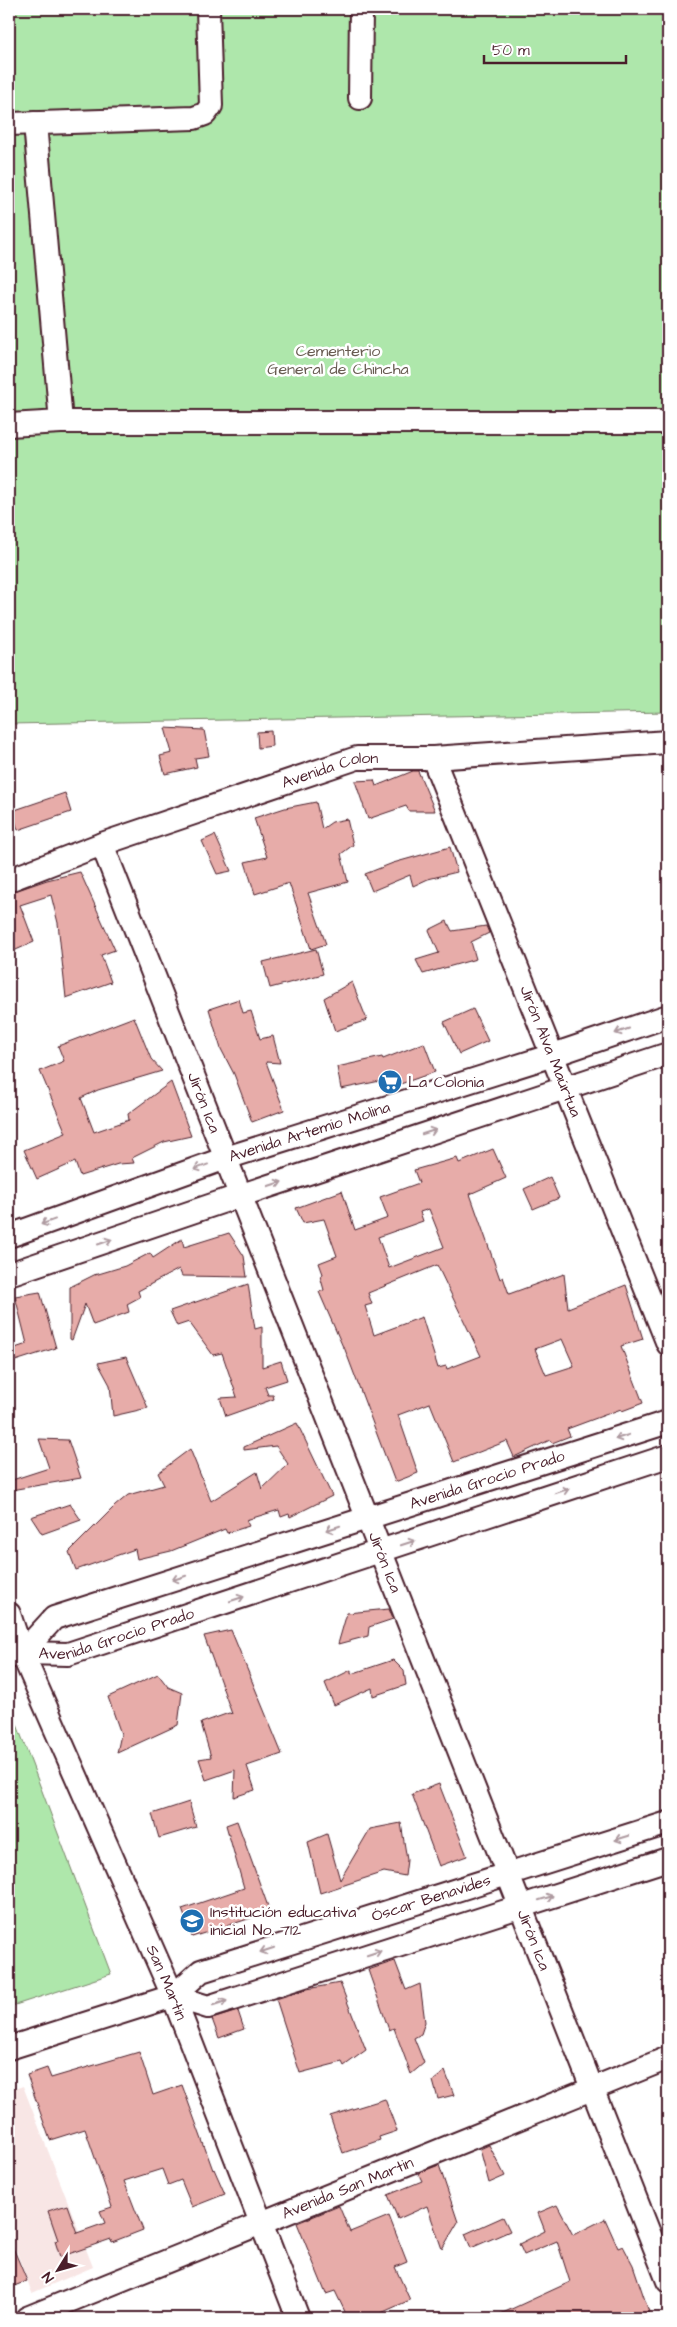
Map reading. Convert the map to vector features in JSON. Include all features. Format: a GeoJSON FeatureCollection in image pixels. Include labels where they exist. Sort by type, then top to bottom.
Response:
{"type":"FeatureCollection","features":[{"type":"Feature","properties":{"kind":"street"},"geometry":{"type":"LineString","coordinates":[[9,124],[194,118],[205,114],[211,106],[208,9]]}},
{"type":"Feature","properties":{"kind":"street"},"geometry":{"type":"LineString","coordinates":[[360,98],[361,9]]}},
{"type":"Feature","properties":{"kind":"street"},"geometry":{"type":"LineString","coordinates":[[34,124],[61,422]]}},
{"type":"Feature","properties":{"kind":"street"},"geometry":{"type":"LineString","coordinates":[[9,424],[61,422],[668,422]]}},
{"type":"Feature","properties":{"kind":"street","name":"Avenida Colon"},"geometry":{"type":"LineString","coordinates":[[9,880],[102,844],[357,758],[433,758],[668,742]]}},
{"type":"Feature","properties":{"kind":"street","name":"Jirón Alva Maúrtua"},"geometry":{"type":"LineString","coordinates":[[433,758],[668,1344]]}},
{"type":"Feature","properties":{"kind":"street","name":"Jirón Ica"},"geometry":{"type":"LineString","coordinates":[[102,844],[226,1158],[239,1196],[381,1551],[668,2281]]}},
{"type":"Feature","properties":{"kind":"street","name":"Avenida Artemio Molina"},"geometry":{"type":"LineString","coordinates":[[9,1236],[226,1158],[553,1055],[668,1016]]}},
{"type":"Feature","properties":{"kind":"street"},"geometry":{"type":"LineString","coordinates":[[9,1274],[668,1054]]}},
{"type":"Feature","properties":{"kind":"street","name":"Avenida Grocio Prado"},"geometry":{"type":"LineString","coordinates":[[15,1655],[54,1618],[668,1422]]}},
{"type":"Feature","properties":{"kind":"street","name":"Avenida Grocio Prado"},"geometry":{"type":"LineString","coordinates":[[15,1655],[68,1654],[668,1456]]}},
{"type":"Feature","properties":{"kind":"street","name":"San Martin"},"geometry":{"type":"LineString","coordinates":[[9,1614],[15,1655],[173,1996],[298,2318]]}},
{"type":"Feature","properties":{"kind":"street","name":"Óscar Benavides"},"geometry":{"type":"LineString","coordinates":[[9,2048],[173,1996],[201,1971],[668,1823]]}},
{"type":"Feature","properties":{"kind":"street"},"geometry":{"type":"LineString","coordinates":[[173,1996],[208,2007],[668,1859]]}},
{"type":"Feature","properties":{"kind":"street","name":"Avenida San Martin"},"geometry":{"type":"LineString","coordinates":[[27,2318],[668,2058]]}},
{"type":"Feature","properties":{"kind":"shaded area"},"geometry":{"type":"Polygon","coordinates":[[[23,2086],[93,2267],[32,2293],[9,2231],[9,2091],[23,2086]]]}},
{"type":"Feature","properties":{"kind":"green space","name":"Cementerio General de Chincha"},"geometry":{"type":"Polygon","coordinates":[[[9,9],[668,9],[668,712],[9,724],[9,9]]]}},
{"type":"Feature","properties":{"kind":"green space"},"geometry":{"type":"Polygon","coordinates":[[[9,1707],[111,1974],[9,2007],[9,1707]]]}},
{"type":"Feature","properties":{"kind":"building"},"geometry":{"type":"Polygon","coordinates":[[[165,728],[204,730],[209,756],[195,758],[197,767],[165,774],[160,756],[172,753],[165,728]]]}},
{"type":"Feature","properties":{"kind":"building"},"geometry":{"type":"Polygon","coordinates":[[[271,731],[272,746],[258,748],[257,732],[271,731]]]}},
{"type":"Feature","properties":{"kind":"building"},"geometry":{"type":"Polygon","coordinates":[[[413,771],[418,771],[435,811],[409,811],[406,806],[368,819],[355,781],[374,780],[376,786],[413,771]]]}},
{"type":"Feature","properties":{"kind":"building"},"geometry":{"type":"Polygon","coordinates":[[[65,793],[71,812],[18,830],[12,811],[65,793]]]}},
{"type":"Feature","properties":{"kind":"building"},"geometry":{"type":"Polygon","coordinates":[[[316,802],[322,829],[332,822],[347,819],[353,845],[341,854],[348,882],[308,893],[326,944],[311,949],[289,883],[255,894],[245,862],[267,857],[254,818],[285,808],[316,802]]]}},
{"type":"Feature","properties":{"kind":"building"},"geometry":{"type":"Polygon","coordinates":[[[215,835],[231,871],[217,874],[202,841],[215,835]]]}},
{"type":"Feature","properties":{"kind":"building"},"geometry":{"type":"Polygon","coordinates":[[[450,847],[457,872],[428,879],[413,886],[410,875],[372,891],[365,874],[393,863],[450,847]]]}},
{"type":"Feature","properties":{"kind":"building"},"geometry":{"type":"Polygon","coordinates":[[[80,872],[115,950],[101,955],[111,982],[66,998],[58,923],[51,895],[20,905],[34,942],[9,953],[9,893],[47,880],[80,872]]]}},
{"type":"Feature","properties":{"kind":"building"},"geometry":{"type":"Polygon","coordinates":[[[447,921],[452,931],[486,926],[489,933],[471,942],[476,959],[423,974],[416,960],[439,953],[429,930],[447,921]]]}},
{"type":"Feature","properties":{"kind":"building"},"geometry":{"type":"Polygon","coordinates":[[[316,949],[323,974],[270,988],[263,962],[316,949]]]}},
{"type":"Feature","properties":{"kind":"building"},"geometry":{"type":"Polygon","coordinates":[[[352,982],[367,1020],[335,1031],[324,998],[352,982]]]}},
{"type":"Feature","properties":{"kind":"building"},"geometry":{"type":"Polygon","coordinates":[[[239,999],[243,1013],[251,1011],[260,1039],[273,1036],[280,1063],[266,1062],[284,1110],[252,1122],[234,1074],[221,1049],[209,1009],[239,999]]]}},
{"type":"Feature","properties":{"kind":"building"},"geometry":{"type":"Polygon","coordinates":[[[473,1009],[488,1041],[459,1054],[444,1022],[473,1009]]]}},
{"type":"Feature","properties":{"kind":"building"},"geometry":{"type":"Polygon","coordinates":[[[134,1017],[151,1059],[162,1071],[98,1090],[81,1098],[94,1132],[129,1120],[128,1114],[171,1082],[191,1136],[164,1142],[132,1158],[134,1163],[118,1164],[80,1176],[75,1162],[37,1179],[24,1150],[66,1133],[40,1071],[64,1061],[58,1046],[134,1017]]]}},
{"type":"Feature","properties":{"kind":"building"},"geometry":{"type":"Polygon","coordinates":[[[424,1043],[435,1072],[383,1090],[380,1081],[341,1089],[337,1067],[382,1057],[383,1059],[424,1043]]]}},
{"type":"Feature","properties":{"kind":"building"},"geometry":{"type":"Polygon","coordinates":[[[493,1149],[506,1178],[470,1194],[500,1279],[503,1277],[509,1294],[564,1274],[568,1308],[626,1285],[643,1339],[621,1346],[643,1403],[567,1429],[570,1436],[552,1443],[550,1440],[514,1457],[507,1441],[454,1462],[430,1403],[398,1415],[418,1473],[395,1482],[344,1347],[319,1292],[324,1290],[320,1276],[323,1274],[319,1263],[337,1256],[324,1219],[303,1223],[296,1208],[342,1191],[355,1230],[388,1218],[380,1197],[419,1183],[414,1170],[457,1158],[459,1163],[493,1149]],[[429,1209],[420,1212],[423,1221],[378,1237],[389,1268],[444,1247],[429,1209]],[[437,1265],[368,1293],[372,1304],[365,1306],[374,1335],[422,1317],[438,1368],[446,1366],[447,1369],[481,1356],[437,1265]],[[562,1339],[535,1349],[546,1375],[574,1366],[562,1339]]]}},
{"type":"Feature","properties":{"kind":"building"},"geometry":{"type":"Polygon","coordinates":[[[550,1177],[559,1198],[533,1209],[524,1189],[550,1177]]]}},
{"type":"Feature","properties":{"kind":"building"},"geometry":{"type":"Polygon","coordinates":[[[229,1233],[244,1256],[247,1277],[182,1276],[179,1269],[138,1291],[140,1297],[127,1304],[129,1312],[93,1325],[85,1304],[72,1340],[70,1339],[70,1287],[96,1274],[125,1266],[150,1253],[153,1258],[182,1239],[184,1247],[229,1233]]]}},
{"type":"Feature","properties":{"kind":"building"},"geometry":{"type":"Polygon","coordinates":[[[248,1284],[255,1329],[262,1327],[262,1367],[281,1361],[287,1380],[265,1387],[268,1395],[273,1395],[274,1399],[226,1416],[220,1398],[237,1397],[222,1353],[213,1355],[189,1322],[177,1326],[170,1311],[248,1284]]]}},
{"type":"Feature","properties":{"kind":"building"},"geometry":{"type":"Polygon","coordinates":[[[40,1292],[56,1348],[9,1363],[9,1350],[27,1344],[15,1296],[40,1292]]]}},
{"type":"Feature","properties":{"kind":"building"},"geometry":{"type":"Polygon","coordinates":[[[126,1357],[148,1408],[113,1416],[110,1385],[98,1363],[126,1357]]]}},
{"type":"Feature","properties":{"kind":"building"},"geometry":{"type":"Polygon","coordinates":[[[297,1423],[332,1496],[290,1517],[289,1514],[281,1517],[279,1510],[246,1520],[249,1526],[227,1533],[225,1529],[171,1551],[137,1559],[135,1549],[76,1570],[69,1552],[128,1495],[164,1485],[158,1473],[190,1449],[211,1501],[257,1472],[262,1489],[288,1464],[276,1446],[244,1450],[244,1447],[297,1423]]]}},
{"type":"Feature","properties":{"kind":"building"},"geometry":{"type":"Polygon","coordinates":[[[39,1439],[68,1440],[81,1478],[11,1490],[9,1481],[49,1468],[39,1439]]]}},
{"type":"Feature","properties":{"kind":"building"},"geometry":{"type":"Polygon","coordinates":[[[70,1504],[81,1520],[42,1534],[31,1517],[70,1504]]]}},
{"type":"Feature","properties":{"kind":"building"},"geometry":{"type":"Polygon","coordinates":[[[389,1609],[393,1619],[369,1627],[368,1636],[338,1644],[347,1613],[389,1609]]]}},
{"type":"Feature","properties":{"kind":"building"},"geometry":{"type":"Polygon","coordinates":[[[231,1630],[282,1754],[247,1766],[255,1790],[234,1797],[235,1770],[206,1780],[199,1759],[211,1757],[201,1723],[229,1713],[232,1714],[204,1636],[231,1630]]]}},
{"type":"Feature","properties":{"kind":"building"},"geometry":{"type":"Polygon","coordinates":[[[393,1660],[404,1671],[406,1685],[373,1696],[372,1688],[334,1705],[325,1683],[351,1670],[351,1674],[393,1660]]]}},
{"type":"Feature","properties":{"kind":"building"},"geometry":{"type":"Polygon","coordinates":[[[158,1674],[168,1687],[182,1693],[178,1725],[117,1753],[121,1734],[108,1697],[158,1674]]]}},
{"type":"Feature","properties":{"kind":"building"},"geometry":{"type":"Polygon","coordinates":[[[439,1784],[467,1856],[439,1866],[412,1794],[439,1784]]]}},
{"type":"Feature","properties":{"kind":"building"},"geometry":{"type":"Polygon","coordinates":[[[189,1802],[196,1827],[159,1838],[152,1814],[189,1802]]]}},
{"type":"Feature","properties":{"kind":"building"},"geometry":{"type":"Polygon","coordinates":[[[237,1821],[270,1912],[192,1937],[182,1909],[244,1888],[226,1825],[237,1821]]]}},
{"type":"Feature","properties":{"kind":"building"},"geometry":{"type":"Polygon","coordinates":[[[401,1823],[407,1860],[405,1876],[384,1872],[320,1893],[308,1842],[327,1834],[340,1880],[370,1829],[401,1823]]]}},
{"type":"Feature","properties":{"kind":"building"},"geometry":{"type":"Polygon","coordinates":[[[395,1961],[406,1990],[420,1984],[425,2022],[421,2034],[414,2038],[424,2063],[411,2074],[394,2028],[389,2030],[368,1970],[395,1961]]]}},
{"type":"Feature","properties":{"kind":"building"},"geometry":{"type":"Polygon","coordinates":[[[340,1983],[366,2050],[344,2066],[342,2062],[300,2073],[276,1999],[307,1989],[340,1983]]]}},
{"type":"Feature","properties":{"kind":"building"},"geometry":{"type":"Polygon","coordinates":[[[238,2011],[244,2029],[219,2038],[212,2019],[238,2011]]]}},
{"type":"Feature","properties":{"kind":"building"},"geometry":{"type":"Polygon","coordinates":[[[139,2052],[153,2095],[182,2085],[213,2170],[225,2194],[192,2207],[181,2180],[168,2185],[162,2169],[124,2181],[143,2230],[112,2242],[111,2239],[60,2257],[55,2241],[58,2240],[48,2211],[67,2205],[77,2233],[105,2223],[100,2211],[112,2207],[85,2129],[50,2140],[27,2075],[47,2068],[51,2078],[139,2052]]]}},
{"type":"Feature","properties":{"kind":"building"},"geometry":{"type":"Polygon","coordinates":[[[445,2071],[454,2095],[438,2099],[433,2081],[445,2071]]]}},
{"type":"Feature","properties":{"kind":"building"},"geometry":{"type":"Polygon","coordinates":[[[385,2099],[397,2131],[379,2137],[380,2140],[343,2153],[330,2116],[385,2099]]]}},
{"type":"Feature","properties":{"kind":"building"},"geometry":{"type":"Polygon","coordinates":[[[489,2145],[505,2176],[489,2183],[480,2149],[489,2145]]]}},
{"type":"Feature","properties":{"kind":"building"},"geometry":{"type":"Polygon","coordinates":[[[439,2165],[458,2222],[442,2249],[427,2206],[398,2219],[388,2195],[422,2181],[418,2173],[439,2165]]]}},
{"type":"Feature","properties":{"kind":"building"},"geometry":{"type":"Polygon","coordinates":[[[557,2205],[573,2235],[605,2219],[618,2248],[623,2246],[633,2265],[649,2312],[635,2318],[492,2318],[570,2282],[557,2241],[524,2255],[519,2244],[545,2231],[538,2213],[557,2205]]]}},
{"type":"Feature","properties":{"kind":"building"},"geometry":{"type":"Polygon","coordinates":[[[339,2206],[350,2232],[389,2216],[407,2262],[395,2267],[410,2300],[370,2318],[348,2318],[335,2291],[326,2294],[297,2223],[339,2206]]]}},
{"type":"Feature","properties":{"kind":"building"},"geometry":{"type":"Polygon","coordinates":[[[503,2217],[510,2231],[471,2248],[465,2234],[503,2217]]]}},
{"type":"Feature","properties":{"kind":"building"},"geometry":{"type":"Polygon","coordinates":[[[9,2238],[27,2281],[9,2288],[9,2238]]]}},
{"type":"Feature","properties":{"kind":"place","name":"La Colonia"},"geometry":{"type":"Point","coordinates":[390,1082]}},
{"type":"Feature","properties":{"kind":"place","name":"Institución educativa inicial No. 712"},"geometry":{"type":"Point","coordinates":[192,1921]}}]}
